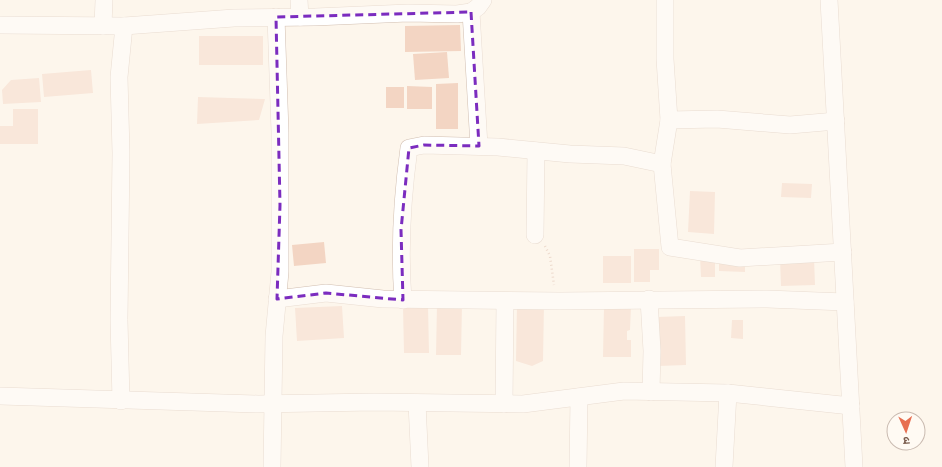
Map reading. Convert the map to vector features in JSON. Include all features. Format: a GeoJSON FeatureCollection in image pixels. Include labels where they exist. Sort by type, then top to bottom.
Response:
{"type":"FeatureCollection","features":[{"type":"Feature","properties":{"kind":"street"},"geometry":{"type":"LineString","coordinates":[[103,26],[104,0]]}},
{"type":"Feature","properties":{"kind":"street"},"geometry":{"type":"LineString","coordinates":[[299,0],[300,17]]}},
{"type":"Feature","properties":{"kind":"street"},"geometry":{"type":"LineString","coordinates":[[0,25],[124,26],[234,18],[300,17],[408,6],[471,12],[478,7],[483,0]]}},
{"type":"Feature","properties":{"kind":"street"},"geometry":{"type":"LineString","coordinates":[[665,0],[665,59],[669,120],[662,164],[670,247],[740,258],[843,252]]}},
{"type":"Feature","properties":{"kind":"street"},"geometry":{"type":"LineString","coordinates":[[829,0],[854,467]]}},
{"type":"Feature","properties":{"kind":"street"},"geometry":{"type":"LineString","coordinates":[[471,12],[479,146]]}},
{"type":"Feature","properties":{"kind":"street"},"geometry":{"type":"LineString","coordinates":[[272,467],[274,336],[280,272],[280,190],[276,17]]}},
{"type":"Feature","properties":{"kind":"street"},"geometry":{"type":"LineString","coordinates":[[121,401],[119,320],[121,153],[119,77],[124,26]]}},
{"type":"Feature","properties":{"kind":"street"},"geometry":{"type":"LineString","coordinates":[[669,120],[717,119],[790,126],[836,121]]}},
{"type":"Feature","properties":{"kind":"street"},"geometry":{"type":"LineString","coordinates":[[403,300],[401,230],[403,192],[409,148],[424,145],[479,146],[570,154],[624,156],[662,164]]}},
{"type":"Feature","properties":{"kind":"street"},"geometry":{"type":"LineString","coordinates":[[535,235],[536,151]]}},
{"type":"Feature","properties":{"kind":"street"},"geometry":{"type":"LineString","coordinates":[[278,299],[326,293],[403,300],[554,301],[767,299],[845,302]]}},
{"type":"Feature","properties":{"kind":"street"},"geometry":{"type":"LineString","coordinates":[[650,299],[652,350],[651,392]]}},
{"type":"Feature","properties":{"kind":"street"},"geometry":{"type":"LineString","coordinates":[[504,404],[505,301]]}},
{"type":"Feature","properties":{"kind":"street"},"geometry":{"type":"LineString","coordinates":[[0,396],[121,401],[274,404],[417,402],[523,404],[624,391],[728,393],[850,406]]}},
{"type":"Feature","properties":{"kind":"street"},"geometry":{"type":"LineString","coordinates":[[724,467],[728,393]]}},
{"type":"Feature","properties":{"kind":"street"},"geometry":{"type":"LineString","coordinates":[[578,467],[580,397]]}},
{"type":"Feature","properties":{"kind":"street"},"geometry":{"type":"LineString","coordinates":[[417,402],[420,467]]}},
{"type":"Feature","properties":{"kind":"path"},"geometry":{"type":"LineString","coordinates":[[535,235],[545,246],[550,256],[554,277],[554,301]]}},
{"type":"Feature","properties":{"kind":"highlighted area"},"geometry":{"type":"Polygon","coordinates":[[[471,12],[479,146],[424,145],[409,148],[401,230],[403,300],[326,293],[277,299],[280,205],[276,17],[471,12]]]}},
{"type":"Feature","properties":{"kind":"building"},"geometry":{"type":"Polygon","coordinates":[[[460,25],[461,51],[405,52],[405,26],[460,25]]]}},
{"type":"Feature","properties":{"kind":"building"},"geometry":{"type":"Polygon","coordinates":[[[199,36],[263,36],[263,65],[199,65],[199,36]]]}},
{"type":"Feature","properties":{"kind":"building"},"geometry":{"type":"Polygon","coordinates":[[[447,52],[449,78],[415,80],[413,54],[447,52]]]}},
{"type":"Feature","properties":{"kind":"building"},"geometry":{"type":"Polygon","coordinates":[[[91,70],[93,93],[44,97],[42,74],[91,70]]]}},
{"type":"Feature","properties":{"kind":"building"},"geometry":{"type":"Polygon","coordinates":[[[39,78],[41,102],[3,104],[2,90],[11,80],[39,78]]]}},
{"type":"Feature","properties":{"kind":"building"},"geometry":{"type":"Polygon","coordinates":[[[458,83],[458,129],[436,129],[436,84],[458,83]]]}},
{"type":"Feature","properties":{"kind":"building"},"geometry":{"type":"Polygon","coordinates":[[[407,86],[432,87],[432,109],[407,109],[407,86]]]}},
{"type":"Feature","properties":{"kind":"building"},"geometry":{"type":"Polygon","coordinates":[[[386,87],[404,87],[404,108],[386,108],[386,87]]]}},
{"type":"Feature","properties":{"kind":"building"},"geometry":{"type":"Polygon","coordinates":[[[198,97],[265,99],[259,120],[197,124],[198,97]]]}},
{"type":"Feature","properties":{"kind":"building"},"geometry":{"type":"Polygon","coordinates":[[[13,109],[38,109],[38,144],[0,144],[0,126],[13,126],[13,109]]]}},
{"type":"Feature","properties":{"kind":"building"},"geometry":{"type":"Polygon","coordinates":[[[782,183],[812,184],[811,198],[781,197],[782,183]]]}},
{"type":"Feature","properties":{"kind":"building"},"geometry":{"type":"Polygon","coordinates":[[[690,191],[715,192],[714,234],[688,232],[690,191]]]}},
{"type":"Feature","properties":{"kind":"building"},"geometry":{"type":"Polygon","coordinates":[[[324,242],[326,263],[294,266],[292,245],[324,242]]]}},
{"type":"Feature","properties":{"kind":"building"},"geometry":{"type":"Polygon","coordinates":[[[634,249],[659,249],[659,270],[650,270],[650,282],[634,282],[634,249]]]}},
{"type":"Feature","properties":{"kind":"building"},"geometry":{"type":"Polygon","coordinates":[[[603,256],[631,256],[631,283],[603,283],[603,256]]]}},
{"type":"Feature","properties":{"kind":"building"},"geometry":{"type":"Polygon","coordinates":[[[700,256],[715,256],[715,277],[701,277],[700,256]]]}},
{"type":"Feature","properties":{"kind":"building"},"geometry":{"type":"Polygon","coordinates":[[[814,258],[815,285],[781,286],[780,259],[814,258]]]}},
{"type":"Feature","properties":{"kind":"building"},"geometry":{"type":"Polygon","coordinates":[[[719,259],[745,259],[745,272],[719,271],[719,259]]]}},
{"type":"Feature","properties":{"kind":"building"},"geometry":{"type":"Polygon","coordinates":[[[517,303],[544,303],[543,361],[532,366],[516,361],[517,303]]]}},
{"type":"Feature","properties":{"kind":"building"},"geometry":{"type":"Polygon","coordinates":[[[437,304],[462,304],[461,355],[436,355],[437,304]]]}},
{"type":"Feature","properties":{"kind":"building"},"geometry":{"type":"Polygon","coordinates":[[[428,305],[429,353],[404,353],[403,306],[428,305]]]}},
{"type":"Feature","properties":{"kind":"building"},"geometry":{"type":"Polygon","coordinates":[[[342,306],[344,338],[297,341],[295,308],[342,306]]]}},
{"type":"Feature","properties":{"kind":"building"},"geometry":{"type":"Polygon","coordinates":[[[604,306],[631,306],[630,330],[627,331],[627,340],[631,340],[631,357],[603,357],[604,306]]]}},
{"type":"Feature","properties":{"kind":"building"},"geometry":{"type":"Polygon","coordinates":[[[685,316],[686,365],[658,366],[657,317],[685,316]]]}},
{"type":"Feature","properties":{"kind":"building"},"geometry":{"type":"Polygon","coordinates":[[[732,320],[743,320],[743,339],[731,338],[732,320]]]}}]}
